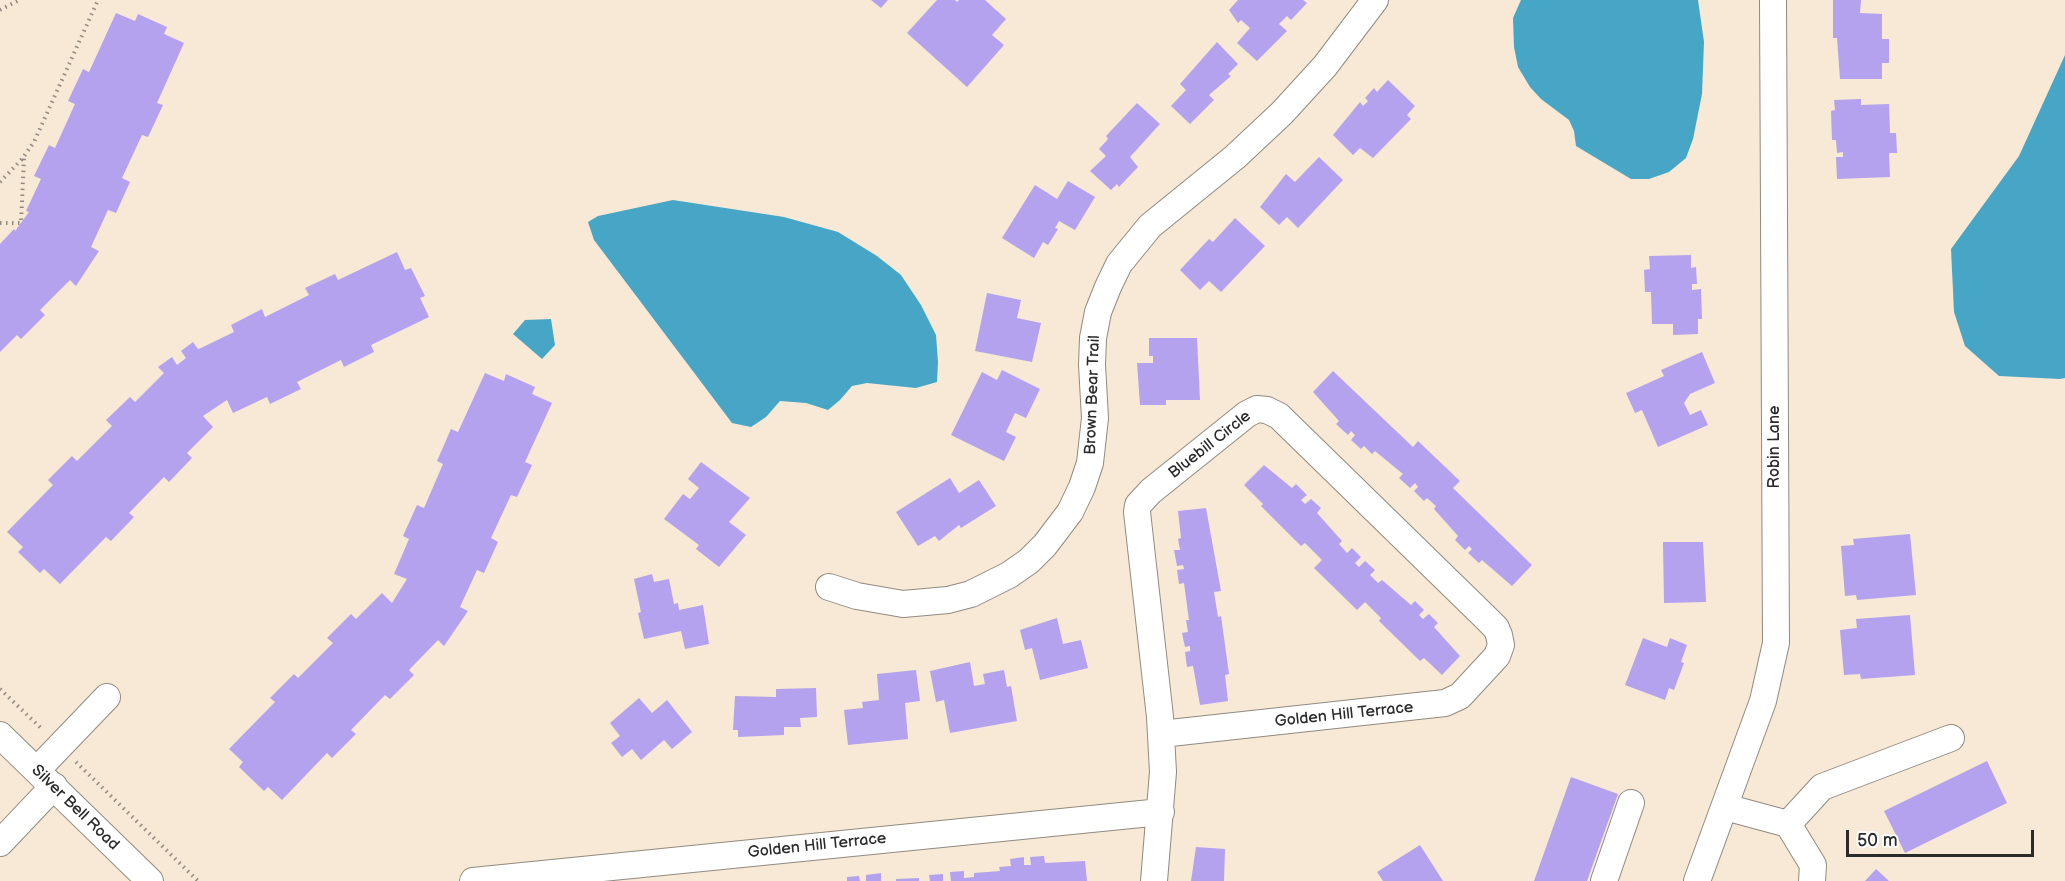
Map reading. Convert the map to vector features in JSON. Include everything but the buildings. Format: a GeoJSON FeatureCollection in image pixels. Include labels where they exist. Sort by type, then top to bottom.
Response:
{"type":"FeatureCollection","features":[{"type":"Feature","properties":{"kind":"street","name":"Brown Bear Trail"},"geometry":{"type":"LineString","coordinates":[[829,587],[857,596],[903,604],[948,600],[971,594],[1009,575],[1029,561],[1045,545],[1070,512],[1090,463],[1095,418],[1093,338],[1098,312],[1119,264],[1150,226],[1235,157],[1282,113],[1325,66],[1375,0]]}},
{"type":"Feature","properties":{"kind":"street","name":"Robin Lane"},"geometry":{"type":"LineString","coordinates":[[1697,881],[1763,701],[1776,643],[1773,0]]}},
{"type":"Feature","properties":{"kind":"street","name":"Bluebill Circle"},"geometry":{"type":"LineString","coordinates":[[1154,881],[1163,772],[1138,504],[1247,414],[1257,410],[1272,411],[1304,440],[1496,628],[1501,645]]}},
{"type":"Feature","properties":{"kind":"street","name":"Golden Hill Terrace"},"geometry":{"type":"LineString","coordinates":[[1161,734],[1445,703],[1460,696],[1497,656],[1501,645]]}},
{"type":"Feature","properties":{"kind":"street"},"geometry":{"type":"LineString","coordinates":[[0,843],[45,778],[59,746],[107,697]]}},
{"type":"Feature","properties":{"kind":"street","name":"Silver Bell Road"},"geometry":{"type":"LineString","coordinates":[[0,735],[150,881]]}},
{"type":"Feature","properties":{"kind":"street"},"geometry":{"type":"LineString","coordinates":[[1788,824],[1822,787],[1951,738]]}},
{"type":"Feature","properties":{"kind":"street"},"geometry":{"type":"LineString","coordinates":[[1604,881],[1631,803]]}},
{"type":"Feature","properties":{"kind":"street"},"geometry":{"type":"LineString","coordinates":[[1725,807],[1788,824],[1813,865],[1812,881]]}},
{"type":"Feature","properties":{"kind":"street","name":"Golden Hill Terrace"},"geometry":{"type":"LineString","coordinates":[[473,881],[1161,813]]}},
{"type":"Feature","properties":{"kind":"path"},"geometry":{"type":"LineString","coordinates":[[0,10],[19,0]]}},
{"type":"Feature","properties":{"kind":"path"},"geometry":{"type":"LineString","coordinates":[[0,182],[24,157],[34,142],[98,0]]}},
{"type":"Feature","properties":{"kind":"path"},"geometry":{"type":"LineString","coordinates":[[0,223],[21,223],[24,157]]}},
{"type":"Feature","properties":{"kind":"path"},"geometry":{"type":"LineString","coordinates":[[0,689],[198,881]]}},
{"type":"Feature","properties":{"kind":"water"},"geometry":{"type":"Polygon","coordinates":[[[1521,0],[1698,0],[1704,42],[1702,94],[1693,139],[1686,158],[1669,172],[1649,179],[1631,179],[1576,146],[1574,131],[1569,120],[1541,99],[1530,87],[1518,67],[1514,47],[1513,18],[1521,0]]]}},
{"type":"Feature","properties":{"kind":"water"},"geometry":{"type":"Polygon","coordinates":[[[2065,55],[2065,378],[1999,376],[1965,346],[1954,312],[1951,249],[2019,156],[2065,55]]]}},
{"type":"Feature","properties":{"kind":"water"},"geometry":{"type":"Polygon","coordinates":[[[673,200],[784,217],[838,232],[877,256],[901,275],[921,305],[936,335],[937,382],[916,388],[867,383],[852,386],[828,410],[806,403],[780,401],[766,417],[751,427],[732,423],[594,240],[588,222],[598,216],[673,200]]]}},
{"type":"Feature","properties":{"kind":"water"},"geometry":{"type":"Polygon","coordinates":[[[551,319],[555,345],[542,359],[513,334],[525,320],[551,319]]]}}]}
